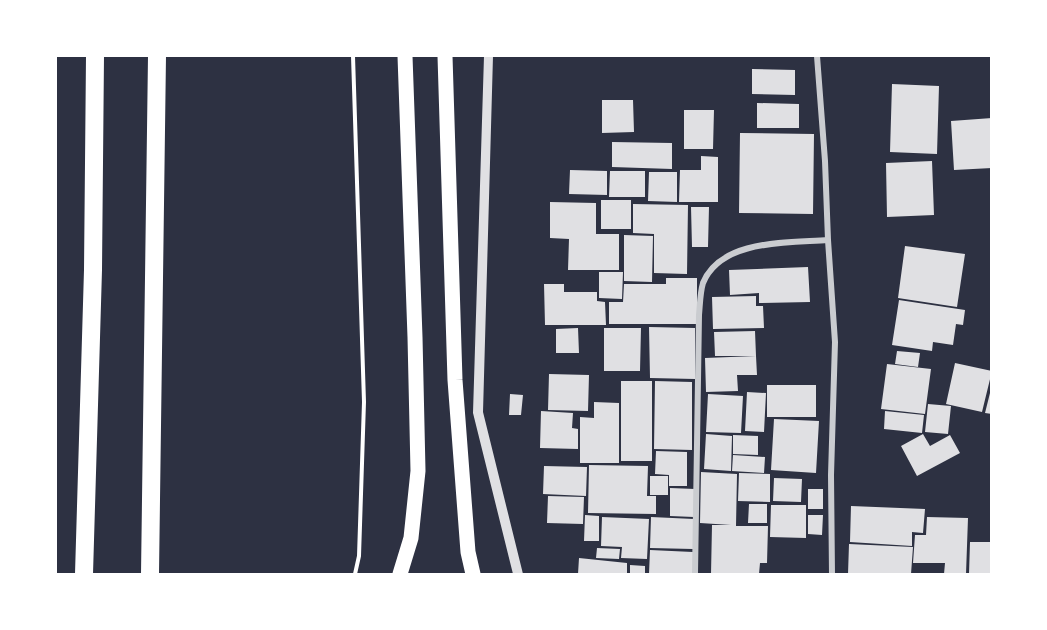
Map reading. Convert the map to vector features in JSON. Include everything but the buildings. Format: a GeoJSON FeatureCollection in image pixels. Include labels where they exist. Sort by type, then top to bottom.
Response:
{"type":"FeatureCollection","features":[{"type":"Feature","properties":{"kind":"highway"},"geometry":{"type":"LineString","coordinates":[[84,574],[93,270],[95,56]]}},
{"type":"Feature","properties":{"kind":"highway"},"geometry":{"type":"LineString","coordinates":[[150,574],[157,56]]}},
{"type":"Feature","properties":{"kind":"main road"},"geometry":{"type":"LineString","coordinates":[[399,574],[411,538],[418,471],[416,337],[405,56]]}},
{"type":"Feature","properties":{"kind":"main road"},"geometry":{"type":"LineString","coordinates":[[445,56],[455,380],[468,552],[473,574]]}},
{"type":"Feature","properties":{"kind":"street"},"geometry":{"type":"LineString","coordinates":[[817,56],[835,342],[831,475],[832,574]]}},
{"type":"Feature","properties":{"kind":"street"},"geometry":{"type":"LineString","coordinates":[[695,574],[699,315],[702,285],[710,271],[728,255],[764,245],[828,240]]}},
{"type":"Feature","properties":{"kind":"path"},"geometry":{"type":"LineString","coordinates":[[353,56],[364,402],[359,556],[355,574]]}}]}
